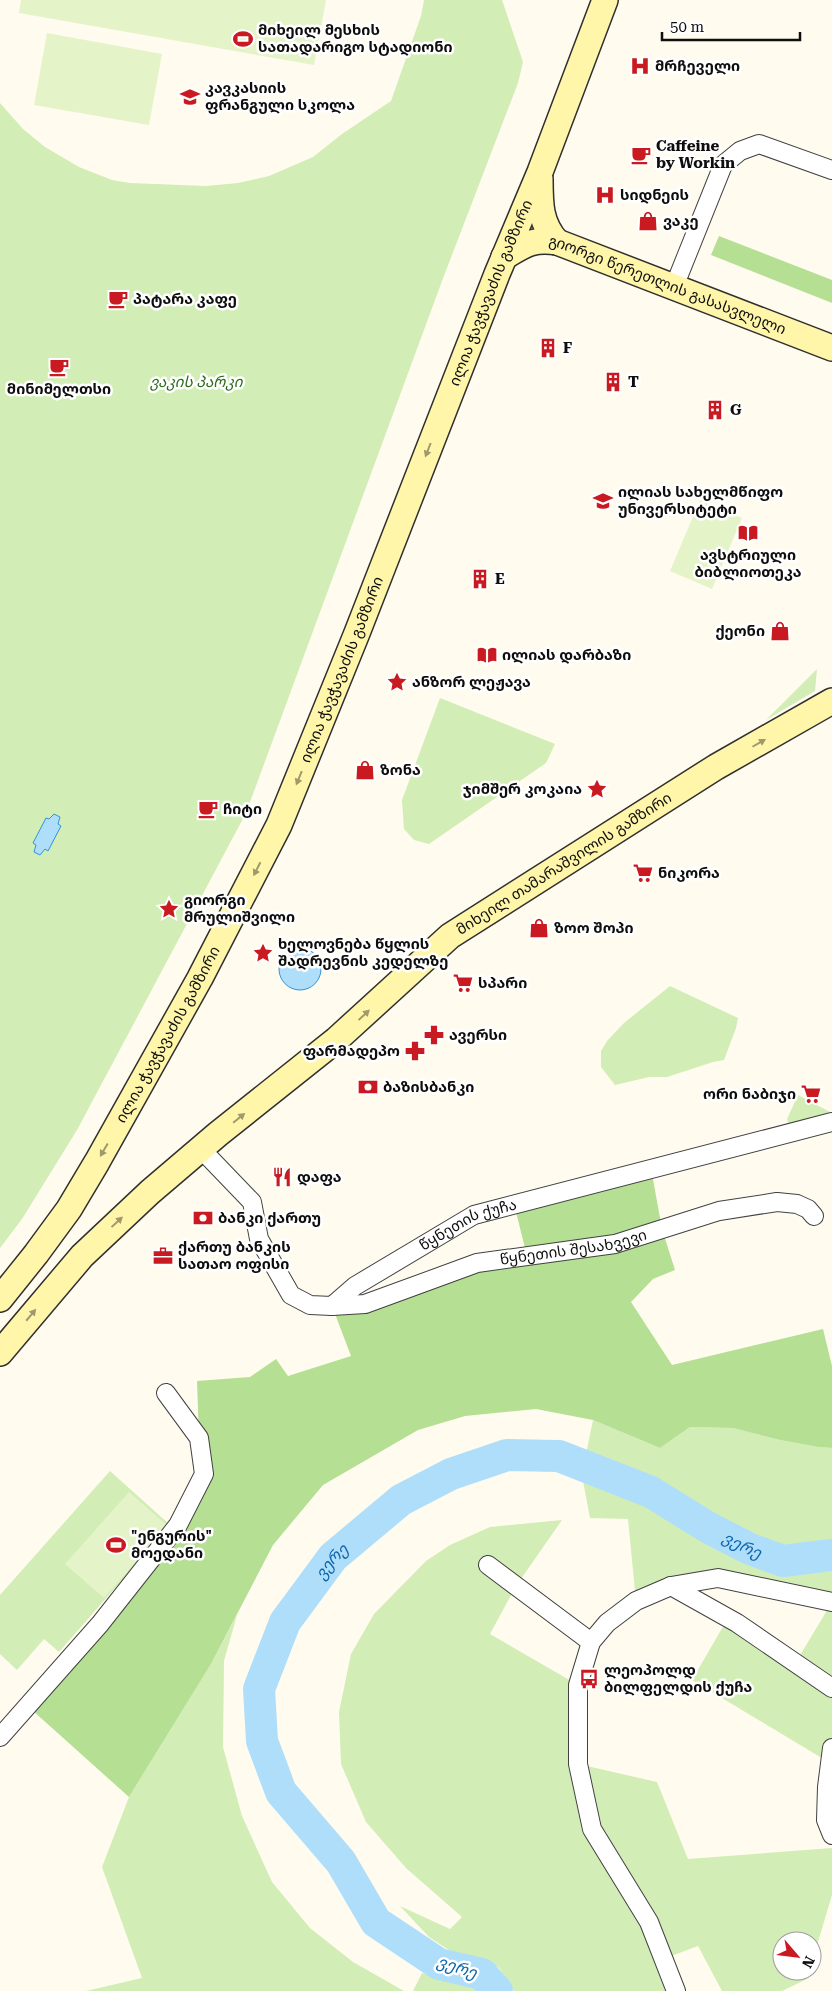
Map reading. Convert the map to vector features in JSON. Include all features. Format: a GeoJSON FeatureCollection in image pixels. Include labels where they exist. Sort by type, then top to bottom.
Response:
{"type":"FeatureCollection","features":[{"type":"Feature","properties":{"kind":"main road","name":"ილია ჭავჭავაძის გამზირი"},"geometry":{"type":"LineString","coordinates":[[0,1299],[69,1209],[97,1162],[200,978],[279,826],[354,642],[504,257],[540,172],[605,0]]}},
{"type":"Feature","properties":{"kind":"main road"},"geometry":{"type":"LineString","coordinates":[[540,172],[543,221],[549,233],[557,242]]}},
{"type":"Feature","properties":{"kind":"main road","name":"გიორგი წერეთლის გასასვლელი"},"geometry":{"type":"LineString","coordinates":[[504,257],[532,242],[545,240],[557,242],[832,348]]}},
{"type":"Feature","properties":{"kind":"main road","name":"მიხეილ თამარაშვილის გამზირი"},"geometry":{"type":"LineString","coordinates":[[201,1149],[336,1040],[450,936],[716,767],[832,701]]}},
{"type":"Feature","properties":{"kind":"main road"},"geometry":{"type":"LineString","coordinates":[[0,1353],[82,1256],[150,1192],[201,1149]]}},
{"type":"Feature","properties":{"kind":"street"},"geometry":{"type":"LineString","coordinates":[[674,287],[724,165],[740,151],[759,144],[832,170]]}},
{"type":"Feature","properties":{"kind":"street","name":"წყნეთის ქუჩა"},"geometry":{"type":"LineString","coordinates":[[332,1306],[355,1286],[474,1214],[832,1122]]}},
{"type":"Feature","properties":{"kind":"street"},"geometry":{"type":"LineString","coordinates":[[201,1149],[252,1202],[259,1239],[291,1295],[310,1305],[332,1306]]}},
{"type":"Feature","properties":{"kind":"street","name":"წყნეთის შესახვევი"},"geometry":{"type":"LineString","coordinates":[[332,1306],[365,1304],[477,1263],[615,1244],[719,1211],[777,1202],[797,1204],[808,1209],[814,1216]]}},
{"type":"Feature","properties":{"kind":"street"},"geometry":{"type":"LineString","coordinates":[[0,1737],[100,1624],[166,1540],[178,1524],[204,1474],[199,1438],[166,1393]]}},
{"type":"Feature","properties":{"kind":"street"},"geometry":{"type":"LineString","coordinates":[[488,1565],[591,1642]]}},
{"type":"Feature","properties":{"kind":"street"},"geometry":{"type":"LineString","coordinates":[[676,1991],[648,1922],[592,1829],[578,1764],[578,1685],[591,1642],[607,1623],[636,1601],[670,1586],[718,1578],[832,1602]]}},
{"type":"Feature","properties":{"kind":"street"},"geometry":{"type":"LineString","coordinates":[[670,1586],[737,1623],[832,1688]]}},
{"type":"Feature","properties":{"kind":"street"},"geometry":{"type":"LineString","coordinates":[[832,1748],[827,1787],[826,1820],[832,1835]]}},
{"type":"Feature","properties":{"kind":"green space","name":"მიხეილ მესხის სათადარიგო სტადიონი"},"geometry":{"type":"Polygon","coordinates":[[[21,0],[326,0],[314,65],[19,13],[21,0]]]}},
{"type":"Feature","properties":{"kind":"green space","name":"ვაკის პარკი"},"geometry":{"type":"Polygon","coordinates":[[[424,0],[502,0],[523,62],[518,83],[442,281],[246,813],[77,1130],[22,1219],[0,1248],[0,103],[23,129],[45,147],[79,167],[112,180],[130,183],[206,186],[238,183],[269,176],[313,157],[342,134],[391,101],[421,16],[424,0]]]}},
{"type":"Feature","properties":{"kind":"green space"},"geometry":{"type":"Polygon","coordinates":[[[47,33],[162,54],[149,125],[34,105],[47,33]]]}},
{"type":"Feature","properties":{"kind":"green space"},"geometry":{"type":"Polygon","coordinates":[[[719,236],[832,280],[832,303],[711,255],[719,236]]]}},
{"type":"Feature","properties":{"kind":"green space"},"geometry":{"type":"Polygon","coordinates":[[[700,500],[742,518],[712,589],[670,571],[700,500]]]}},
{"type":"Feature","properties":{"kind":"green space"},"geometry":{"type":"Polygon","coordinates":[[[817,669],[815,691],[766,720],[817,669]]]}},
{"type":"Feature","properties":{"kind":"green space"},"geometry":{"type":"Polygon","coordinates":[[[440,698],[555,744],[546,763],[429,844],[414,840],[404,829],[402,800],[440,698]]]}},
{"type":"Feature","properties":{"kind":"green space"},"geometry":{"type":"Polygon","coordinates":[[[670,986],[738,1018],[724,1060],[667,1077],[649,1077],[615,1085],[601,1067],[601,1051],[607,1041],[624,1023],[670,986]]]}},
{"type":"Feature","properties":{"kind":"green space"},"geometry":{"type":"Polygon","coordinates":[[[798,1095],[830,1112],[790,1127],[787,1119],[798,1095]]]}},
{"type":"Feature","properties":{"kind":"green space"},"geometry":{"type":"Polygon","coordinates":[[[651,1168],[662,1229],[675,1270],[653,1279],[631,1302],[672,1365],[823,1329],[832,1366],[832,1448],[780,1440],[733,1428],[690,1427],[660,1448],[593,1420],[536,1409],[465,1416],[418,1430],[323,1485],[273,1545],[211,1664],[129,1797],[32,1710],[99,1635],[204,1474],[199,1438],[197,1381],[250,1377],[276,1359],[288,1376],[351,1356],[332,1306],[527,1256],[514,1204],[651,1168]]]}},
{"type":"Feature","properties":{"kind":"green space"},"geometry":{"type":"Polygon","coordinates":[[[593,1420],[660,1448],[690,1427],[733,1428],[780,1440],[832,1448],[832,1548],[777,1549],[734,1531],[684,1495],[646,1474],[586,1454],[593,1420]]]}},
{"type":"Feature","properties":{"kind":"green space"},"geometry":{"type":"Polygon","coordinates":[[[110,1471],[170,1525],[59,1652],[44,1639],[17,1670],[0,1654],[0,1595],[110,1471]]]}},
{"type":"Feature","properties":{"kind":"green space"},"geometry":{"type":"Polygon","coordinates":[[[583,1481],[656,1506],[707,1539],[776,1568],[832,1564],[832,1602],[718,1578],[636,1601],[628,1519],[590,1518],[583,1481]]]}},
{"type":"Feature","properties":{"kind":"green space","name":"\"ენგურის\" მოედანი"},"geometry":{"type":"Polygon","coordinates":[[[129,1492],[168,1526],[104,1598],[65,1564],[129,1492]]]}},
{"type":"Feature","properties":{"kind":"green space"},"geometry":{"type":"Polygon","coordinates":[[[562,1520],[516,1586],[490,1634],[578,1685],[578,1764],[657,1782],[688,1859],[832,1848],[832,1895],[821,1931],[772,1931],[772,1981],[803,1981],[782,1991],[722,1991],[698,1946],[663,1959],[676,1991],[514,1991],[499,1968],[482,1959],[455,1954],[429,1937],[400,1906],[450,1929],[462,1917],[406,1868],[366,1822],[341,1764],[339,1712],[351,1654],[374,1614],[426,1561],[450,1545],[490,1527],[562,1520]]]}},
{"type":"Feature","properties":{"kind":"green space"},"geometry":{"type":"Polygon","coordinates":[[[832,1602],[832,1748],[830,1763],[692,1680],[728,1618],[796,1662],[832,1602]]]}},
{"type":"Feature","properties":{"kind":"green space"},"geometry":{"type":"Polygon","coordinates":[[[237,1615],[224,1661],[223,1747],[242,1816],[272,1882],[310,1928],[353,1962],[404,1991],[86,1991],[142,1978],[102,1867],[129,1797],[211,1664],[237,1615]]]}},
{"type":"Feature","properties":{"kind":"green space"},"geometry":{"type":"Polygon","coordinates":[[[422,1973],[477,1986],[483,1991],[413,1991],[422,1973]]]}},
{"type":"Feature","properties":{"kind":"water"},"geometry":{"type":"Polygon","coordinates":[[[54,814],[60,817],[58,824],[61,826],[48,851],[45,849],[40,855],[34,852],[36,845],[33,843],[46,818],[49,819],[54,814]]]}},
{"type":"Feature","properties":{"kind":"water"},"geometry":{"type":"Polygon","coordinates":[[[304,948],[312,951],[318,957],[321,969],[318,981],[312,987],[296,990],[288,987],[282,981],[279,965],[282,957],[288,951],[304,948]]]}},
{"type":"Feature","properties":{"kind":"waterway","name":"ვერე"},"geometry":{"type":"LineString","coordinates":[[497,1991],[482,1974],[439,1964],[376,1922],[341,1862],[281,1792],[262,1741],[259,1689],[285,1622],[333,1557],[401,1500],[451,1474],[507,1455],[559,1456],[651,1492],[709,1528],[750,1549],[783,1561],[832,1555]]}},
{"type":"Feature","properties":{"kind":"place","name":"მიხეილ მესხის სათადარიგო სტადიონი"},"geometry":{"type":"Point","coordinates":[243,39]}},
{"type":"Feature","properties":{"kind":"place","name":"მრჩეველი"},"geometry":{"type":"Point","coordinates":[640,66]}},
{"type":"Feature","properties":{"kind":"place","name":"კავკასიის ფრანგული სკოლა"},"geometry":{"type":"Point","coordinates":[190,97]}},
{"type":"Feature","properties":{"kind":"place","name":"Caffeine by Workin"},"geometry":{"type":"Point","coordinates":[641,155]}},
{"type":"Feature","properties":{"kind":"place","name":"სიდნეის"},"geometry":{"type":"Point","coordinates":[605,195]}},
{"type":"Feature","properties":{"kind":"place","name":"ვაკე"},"geometry":{"type":"Point","coordinates":[648,221]}},
{"type":"Feature","properties":{"kind":"place","name":"პატარა კაფე"},"geometry":{"type":"Point","coordinates":[118,299]}},
{"type":"Feature","properties":{"kind":"place","name":"F"},"geometry":{"type":"Point","coordinates":[548,348]}},
{"type":"Feature","properties":{"kind":"place","name":"მინიმელთსი"},"geometry":{"type":"Point","coordinates":[59,367]}},
{"type":"Feature","properties":{"kind":"place","name":"T"},"geometry":{"type":"Point","coordinates":[613,382]}},
{"type":"Feature","properties":{"kind":"place","name":"G"},"geometry":{"type":"Point","coordinates":[715,410]}},
{"type":"Feature","properties":{"kind":"place","name":"ილიას სახელმწიფო უნივერსიტეტი"},"geometry":{"type":"Point","coordinates":[603,501]}},
{"type":"Feature","properties":{"kind":"place","name":"ავსტრიული ბიბლიოთეკა"},"geometry":{"type":"Point","coordinates":[748,533]}},
{"type":"Feature","properties":{"kind":"place","name":"E"},"geometry":{"type":"Point","coordinates":[480,579]}},
{"type":"Feature","properties":{"kind":"place","name":"ქეონი"},"geometry":{"type":"Point","coordinates":[780,631]}},
{"type":"Feature","properties":{"kind":"place","name":"ილიას დარბაზი"},"geometry":{"type":"Point","coordinates":[487,655]}},
{"type":"Feature","properties":{"kind":"place","name":"ანზორ ლეჟავა"},"geometry":{"type":"Point","coordinates":[397,682]}},
{"type":"Feature","properties":{"kind":"place","name":"ზონა"},"geometry":{"type":"Point","coordinates":[365,770]}},
{"type":"Feature","properties":{"kind":"place","name":"ჯიმშერ კოკაია"},"geometry":{"type":"Point","coordinates":[597,789]}},
{"type":"Feature","properties":{"kind":"place","name":"ჩიტი"},"geometry":{"type":"Point","coordinates":[208,809]}},
{"type":"Feature","properties":{"kind":"place","name":"ნიკორა"},"geometry":{"type":"Point","coordinates":[643,873]}},
{"type":"Feature","properties":{"kind":"place","name":"გიორგი მრულიშვილი"},"geometry":{"type":"Point","coordinates":[169,909]}},
{"type":"Feature","properties":{"kind":"place","name":"ზოო შოპი"},"geometry":{"type":"Point","coordinates":[539,928]}},
{"type":"Feature","properties":{"kind":"place","name":"ხელოვნება წყლის შადრევნის კედელზე"},"geometry":{"type":"Point","coordinates":[263,953]}},
{"type":"Feature","properties":{"kind":"place","name":"სპარი"},"geometry":{"type":"Point","coordinates":[463,983]}},
{"type":"Feature","properties":{"kind":"place","name":"ავერსი"},"geometry":{"type":"Point","coordinates":[434,1035]}},
{"type":"Feature","properties":{"kind":"place","name":"ფარმადეპო"},"geometry":{"type":"Point","coordinates":[415,1051]}},
{"type":"Feature","properties":{"kind":"place","name":"ბაზისბანკი"},"geometry":{"type":"Point","coordinates":[368,1087]}},
{"type":"Feature","properties":{"kind":"place","name":"ორი ნაბიჯი"},"geometry":{"type":"Point","coordinates":[811,1094]}},
{"type":"Feature","properties":{"kind":"place","name":"დაფა"},"geometry":{"type":"Point","coordinates":[282,1177]}},
{"type":"Feature","properties":{"kind":"place","name":"ბანკი ქართუ"},"geometry":{"type":"Point","coordinates":[203,1218]}},
{"type":"Feature","properties":{"kind":"place","name":"ქართუ ბანკის სათაო ოფისი"},"geometry":{"type":"Point","coordinates":[163,1256]}},
{"type":"Feature","properties":{"kind":"place","name":"\"ენგურის\" მოედანი"},"geometry":{"type":"Point","coordinates":[116,1545]}},
{"type":"Feature","properties":{"kind":"place","name":"ლეოპოლდ ბილფელდის ქუჩა"},"geometry":{"type":"Point","coordinates":[589,1679]}}]}
